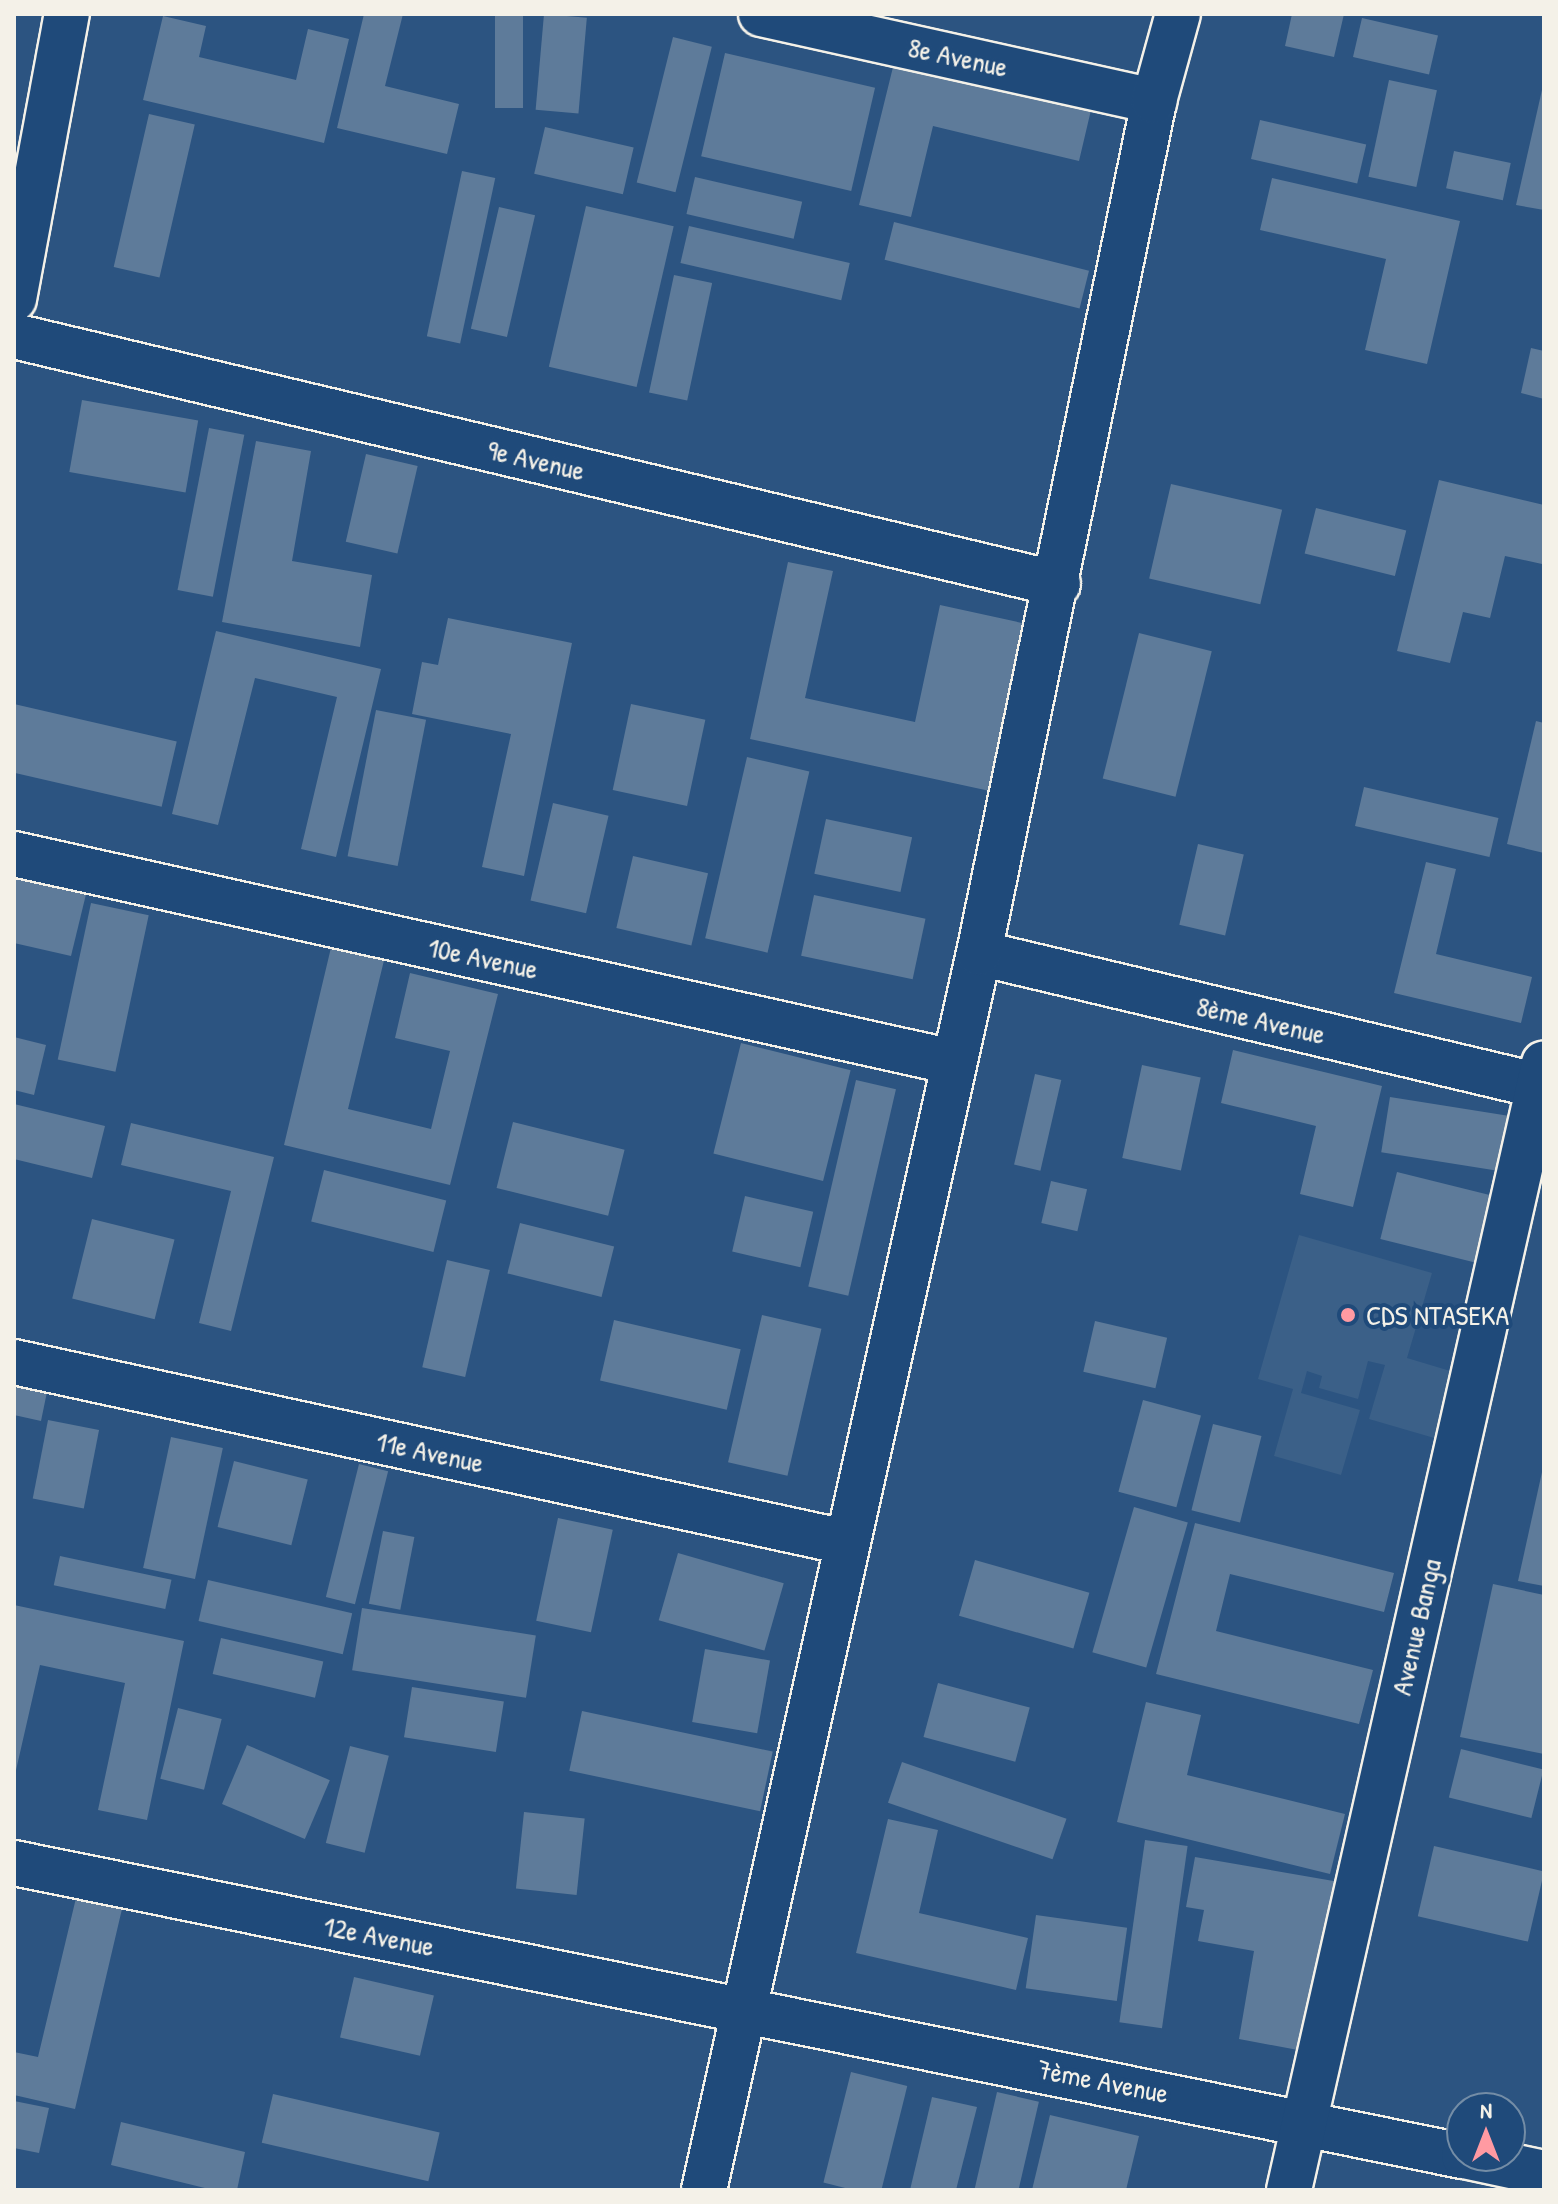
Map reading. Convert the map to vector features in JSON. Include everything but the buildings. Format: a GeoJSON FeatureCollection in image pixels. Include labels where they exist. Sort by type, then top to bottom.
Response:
{"type":"FeatureCollection","features":[{"type":"Feature","properties":{"kind":"street"},"geometry":{"type":"LineString","coordinates":[[14,299],[67,14]]}},
{"type":"Feature","properties":{"kind":"street","name":"8e Avenue"},"geometry":{"type":"LineString","coordinates":[[761,14],[1154,101]]}},
{"type":"Feature","properties":{"kind":"street"},"geometry":{"type":"LineString","coordinates":[[704,2190],[845,1542],[979,953],[1058,584],[1154,101],[1178,14]]}},
{"type":"Feature","properties":{"kind":"street","name":"9e Avenue"},"geometry":{"type":"LineString","coordinates":[[14,336],[1058,584]]}},
{"type":"Feature","properties":{"kind":"street","name":"10e Avenue"},"geometry":{"type":"LineString","coordinates":[[14,854],[953,1062]]}},
{"type":"Feature","properties":{"kind":"street","name":"8ème Avenue"},"geometry":{"type":"LineString","coordinates":[[979,953],[1542,1079]]}},
{"type":"Feature","properties":{"kind":"street","name":"Avenue Banga"},"geometry":{"type":"LineString","coordinates":[[1289,2190],[1542,1079]]}},
{"type":"Feature","properties":{"kind":"street","name":"11e Avenue"},"geometry":{"type":"LineString","coordinates":[[14,1362],[845,1542]]}},
{"type":"Feature","properties":{"kind":"street","name":"12e Avenue"},"geometry":{"type":"LineString","coordinates":[[14,1863],[744,2008]]}},
{"type":"Feature","properties":{"kind":"street","name":"7ème Avenue"},"geometry":{"type":"LineString","coordinates":[[744,2008],[1446,2152]]}},
{"type":"Feature","properties":{"kind":"shaded area","name":"CDS NTASEKA"},"geometry":{"type":"Polygon","coordinates":[[[1299,1235],[1432,1273],[1407,1358],[1467,1376],[1448,1442],[1369,1419],[1385,1365],[1368,1361],[1358,1399],[1319,1388],[1322,1376],[1307,1371],[1301,1393],[1360,1410],[1341,1475],[1274,1456],[1293,1389],[1258,1379],[1299,1235]]]}},
{"type":"Feature","properties":{"kind":"place","name":"CDS NTASEKA"},"geometry":{"type":"Point","coordinates":[1348,1315]}}]}
